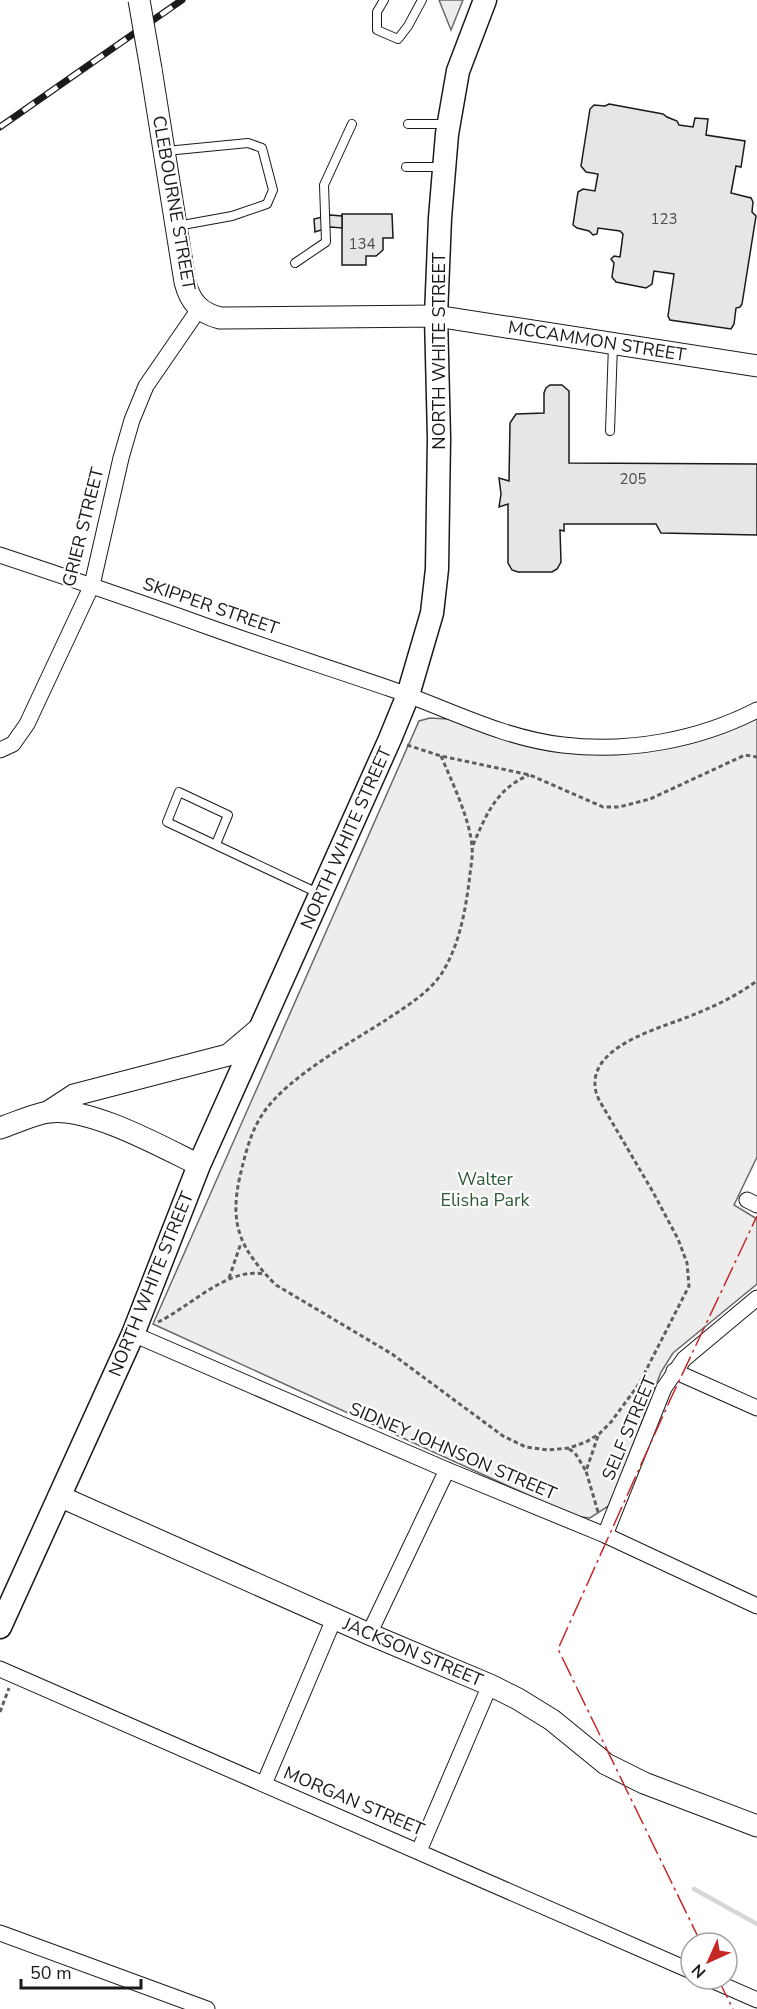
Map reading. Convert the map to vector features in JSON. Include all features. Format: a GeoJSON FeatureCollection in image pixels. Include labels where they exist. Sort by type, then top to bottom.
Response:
{"type":"FeatureCollection","features":[{"type":"Feature","properties":{"kind":"main road","name":"NORTH WHITE STREET"},"geometry":{"type":"LineString","coordinates":[[0,1628],[59,1496],[142,1329],[199,1164],[408,695],[432,613],[437,569],[439,438],[436,316],[448,124],[458,71],[485,0]]}},
{"type":"Feature","properties":{"kind":"street","name":"CLEBOURNE STREET"},"geometry":{"type":"LineString","coordinates":[[139,0],[185,282],[189,297],[199,309],[208,315],[220,318],[436,316]]}},
{"type":"Feature","properties":{"kind":"street","name":"GRIER STREET"},"geometry":{"type":"LineString","coordinates":[[0,750],[13,744],[27,724],[92,585],[121,458],[132,420],[146,386],[199,309]]}},
{"type":"Feature","properties":{"kind":"street","name":"MCCAMMON STREET"},"geometry":{"type":"LineString","coordinates":[[436,316],[757,366]]}},
{"type":"Feature","properties":{"kind":"street","name":"SKIPPER STREET"},"geometry":{"type":"LineString","coordinates":[[0,555],[408,695],[492,729],[526,739],[592,748],[630,746],[674,739],[713,728],[757,710]]}},
{"type":"Feature","properties":{"kind":"street"},"geometry":{"type":"LineString","coordinates":[[0,1128],[48,1112],[74,1095],[228,1055],[261,1027]]}},
{"type":"Feature","properties":{"kind":"street"},"geometry":{"type":"LineString","coordinates":[[48,1112],[71,1113],[96,1119],[199,1164]]}},
{"type":"Feature","properties":{"kind":"street","name":"SELF STREET"},"geometry":{"type":"LineString","coordinates":[[605,1535],[664,1388],[674,1371],[684,1359],[757,1298]]}},
{"type":"Feature","properties":{"kind":"street","name":"SIDNEY JOHNSON STREET"},"geometry":{"type":"LineString","coordinates":[[142,1329],[447,1470],[605,1535],[757,1606]]}},
{"type":"Feature","properties":{"kind":"street"},"geometry":{"type":"LineString","coordinates":[[674,1371],[757,1408]]}},
{"type":"Feature","properties":{"kind":"street"},"geometry":{"type":"LineString","coordinates":[[369,1634],[447,1470]]}},
{"type":"Feature","properties":{"kind":"street","name":"JACKSON STREET"},"geometry":{"type":"LineString","coordinates":[[59,1496],[369,1634],[490,1685],[552,1720],[606,1764],[644,1783],[757,1826]]}},
{"type":"Feature","properties":{"kind":"street"},"geometry":{"type":"LineString","coordinates":[[264,1784],[334,1618]]}},
{"type":"Feature","properties":{"kind":"street","name":"MORGAN STREET"},"geometry":{"type":"LineString","coordinates":[[0,1669],[679,1966]]}},
{"type":"Feature","properties":{"kind":"street"},"geometry":{"type":"LineString","coordinates":[[419,1851],[490,1685]]}},
{"type":"Feature","properties":{"kind":"street"},"geometry":{"type":"LineString","coordinates":[[0,1933],[207,2009]]}},
{"type":"Feature","properties":{"kind":"street"},"geometry":{"type":"LineString","coordinates":[[736,1991],[757,2000]]}},
{"type":"Feature","properties":{"kind":"lane"},"geometry":{"type":"LineString","coordinates":[[384,0],[377,12],[377,30],[398,39],[422,0]]}},
{"type":"Feature","properties":{"kind":"lane"},"geometry":{"type":"LineString","coordinates":[[295,263],[326,242],[324,185],[351,124]]}},
{"type":"Feature","properties":{"kind":"lane"},"geometry":{"type":"LineString","coordinates":[[408,124],[448,124]]}},
{"type":"Feature","properties":{"kind":"lane"},"geometry":{"type":"LineString","coordinates":[[164,152],[248,143],[262,148],[273,190],[267,204],[232,216],[176,226]]}},
{"type":"Feature","properties":{"kind":"lane"},"geometry":{"type":"LineString","coordinates":[[406,167],[444,167]]}},
{"type":"Feature","properties":{"kind":"lane"},"geometry":{"type":"LineString","coordinates":[[610,431],[613,344]]}},
{"type":"Feature","properties":{"kind":"lane"},"geometry":{"type":"LineString","coordinates":[[216,844],[228,815],[179,792],[167,822],[321,894]]}},
{"type":"Feature","properties":{"kind":"path"},"geometry":{"type":"LineString","coordinates":[[405,745],[441,756],[530,775],[603,807],[619,807],[650,799],[745,755],[757,757]]}},
{"type":"Feature","properties":{"kind":"path"},"geometry":{"type":"LineString","coordinates":[[441,756],[460,803],[472,847],[466,907],[449,960],[440,976],[424,992],[396,1013],[333,1053],[285,1088],[263,1112],[254,1129],[235,1200],[235,1220],[242,1242],[265,1275],[276,1285],[392,1354],[503,1437],[526,1447],[548,1450],[568,1448],[586,1442],[599,1434],[611,1422],[639,1384],[689,1286],[689,1276],[678,1239],[598,1100],[595,1086],[597,1071],[615,1050],[631,1039],[723,1003],[757,981]]}},
{"type":"Feature","properties":{"kind":"path"},"geometry":{"type":"LineString","coordinates":[[472,847],[497,798],[508,786],[530,775]]}},
{"type":"Feature","properties":{"kind":"path"},"geometry":{"type":"LineString","coordinates":[[229,1278],[242,1242]]}},
{"type":"Feature","properties":{"kind":"path"},"geometry":{"type":"LineString","coordinates":[[142,1329],[173,1315],[229,1278],[253,1272],[265,1275]]}},
{"type":"Feature","properties":{"kind":"path"},"geometry":{"type":"LineString","coordinates":[[586,1471],[599,1434]]}},
{"type":"Feature","properties":{"kind":"path"},"geometry":{"type":"LineString","coordinates":[[568,1448],[575,1453],[586,1471],[605,1535]]}},
{"type":"Feature","properties":{"kind":"path"},"geometry":{"type":"LineString","coordinates":[[0,1712],[12,1683]]}},
{"type":"Feature","properties":{"kind":"green space"},"geometry":{"type":"Polygon","coordinates":[[[439,0],[463,0],[451,30],[439,0]]]}},
{"type":"Feature","properties":{"kind":"green space","name":"Walter Elisha Park"},"geometry":{"type":"Polygon","coordinates":[[[757,712],[757,1157],[734,1205],[757,1219],[757,1284],[673,1353],[661,1372],[610,1505],[590,1518],[574,1516],[153,1324],[419,721],[430,718],[464,720],[594,751],[757,712]]]}},
{"type":"Feature","properties":{"kind":"building"},"geometry":{"type":"Polygon","coordinates":[[[609,104],[663,114],[677,121],[679,125],[693,127],[695,118],[708,119],[706,135],[745,141],[741,167],[736,166],[731,193],[751,198],[752,212],[756,216],[742,304],[736,308],[731,329],[670,320],[668,316],[674,274],[654,271],[652,284],[646,288],[616,282],[612,277],[614,263],[611,259],[614,256],[620,257],[623,234],[620,231],[598,228],[597,234],[593,235],[573,225],[578,192],[583,189],[595,191],[598,174],[586,172],[581,166],[590,109],[594,105],[609,104]]]}},
{"type":"Feature","properties":{"kind":"building"},"geometry":{"type":"Polygon","coordinates":[[[342,214],[392,214],[393,238],[383,238],[383,250],[376,256],[366,256],[366,265],[342,265],[342,214]]]}},
{"type":"Feature","properties":{"kind":"building"},"geometry":{"type":"Polygon","coordinates":[[[330,215],[342,216],[342,228],[330,227],[315,232],[314,219],[330,215]]]}},
{"type":"Feature","properties":{"kind":"building"},"geometry":{"type":"Polygon","coordinates":[[[550,385],[562,385],[569,391],[569,463],[757,464],[757,535],[661,533],[656,524],[564,524],[564,531],[560,530],[561,562],[557,569],[552,572],[512,570],[508,563],[508,504],[499,507],[501,494],[499,478],[509,481],[510,423],[516,414],[544,413],[544,393],[550,385]]]}},
{"type":"Feature","properties":{"kind":"waterway"},"geometry":{"type":"LineString","coordinates":[[694,1889],[757,1924]]}},
{"type":"Feature","properties":{"kind":"railway"},"geometry":{"type":"LineString","coordinates":[[0,127],[182,0]]}},
{"type":"Feature","properties":{"kind":"power"},"geometry":{"type":"LineString","coordinates":[[695,1931],[558,1649],[671,1398],[757,1216]]}},
{"type":"Feature","properties":{"kind":"power"},"geometry":{"type":"LineString","coordinates":[[724,1991],[733,2009]]}}]}
